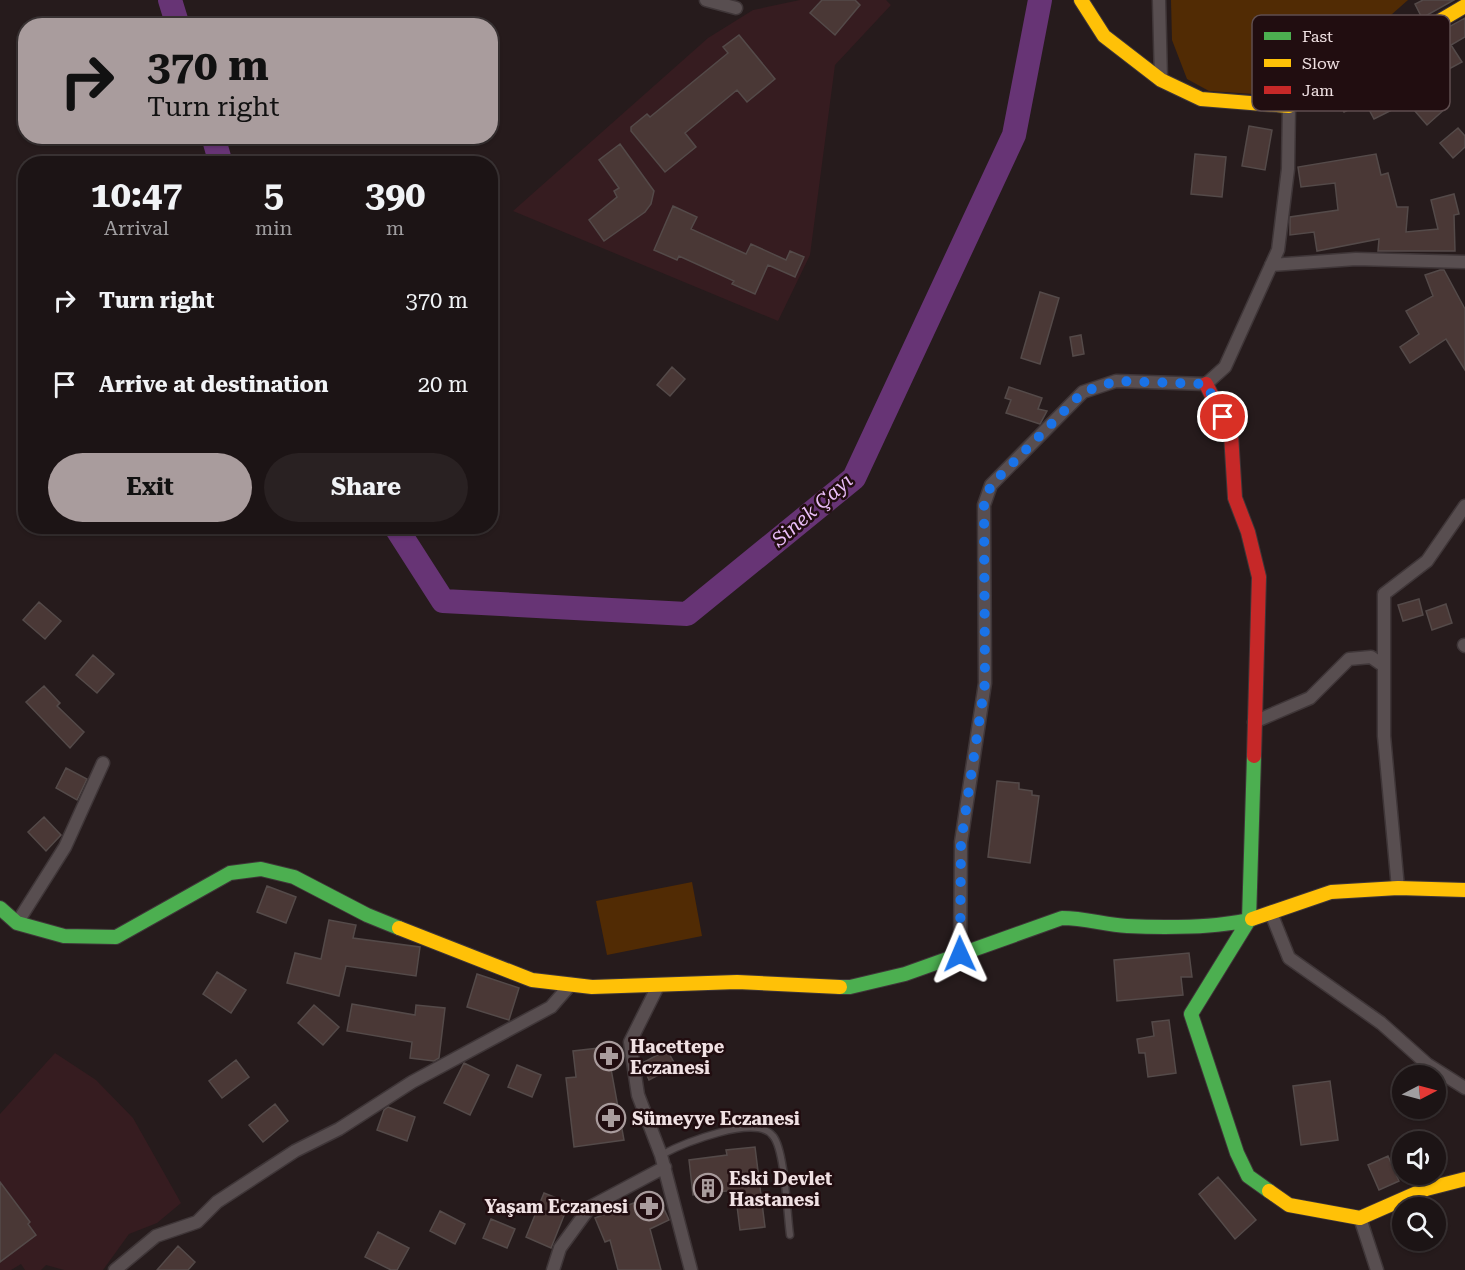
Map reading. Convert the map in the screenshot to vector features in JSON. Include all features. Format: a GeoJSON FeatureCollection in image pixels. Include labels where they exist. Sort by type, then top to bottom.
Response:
{"type":"FeatureCollection","features":[{"type":"Feature","properties":{"kind":"street"},"geometry":{"type":"LineString","coordinates":[[706,0],[736,8]]}},
{"type":"Feature","properties":{"kind":"street"},"geometry":{"type":"LineString","coordinates":[[1081,0],[1104,36],[1161,80],[1201,99],[1252,103]]}},
{"type":"Feature","properties":{"kind":"street"},"geometry":{"type":"LineString","coordinates":[[1159,0],[1161,80]]}},
{"type":"Feature","properties":{"kind":"street"},"geometry":{"type":"LineString","coordinates":[[1449,15],[1465,6]]}},
{"type":"Feature","properties":{"kind":"street"},"geometry":{"type":"LineString","coordinates":[[960,954],[961,842],[985,683],[984,505],[991,485],[1083,392],[1116,381],[1206,384],[1225,367],[1278,250],[1288,169],[1290,111]]}},
{"type":"Feature","properties":{"kind":"street"},"geometry":{"type":"LineString","coordinates":[[1271,266],[1356,259],[1465,262]]}},
{"type":"Feature","properties":{"kind":"street"},"geometry":{"type":"LineString","coordinates":[[1206,384],[1231,434],[1235,498],[1248,532],[1260,577],[1249,920],[1191,1014],[1237,1153],[1248,1176],[1289,1205],[1360,1218],[1426,1189],[1465,1179]]}},
{"type":"Feature","properties":{"kind":"street"},"geometry":{"type":"LineString","coordinates":[[1398,888],[1384,736],[1384,594],[1427,561],[1465,506]]}},
{"type":"Feature","properties":{"kind":"street"},"geometry":{"type":"LineString","coordinates":[[1254,723],[1310,698],[1349,659],[1371,657],[1384,666]]}},
{"type":"Feature","properties":{"kind":"street"},"geometry":{"type":"LineString","coordinates":[[103,763],[65,847],[6,915],[64,936],[116,937],[230,873],[261,869],[294,877],[367,915],[532,980],[592,987],[737,982],[850,987],[905,974],[1062,918],[1087,918],[1124,926],[1183,926],[1249,920],[1331,892],[1398,888],[1465,890]]}},
{"type":"Feature","properties":{"kind":"street"},"geometry":{"type":"LineString","coordinates":[[1270,913],[1288,958],[1381,1023],[1427,1064],[1465,1088]]}},
{"type":"Feature","properties":{"kind":"street"},"geometry":{"type":"LineString","coordinates":[[115,1270],[156,1236],[197,1222],[217,1202],[295,1151],[339,1129],[412,1082],[551,1007],[571,984]]}},
{"type":"Feature","properties":{"kind":"street"},"geometry":{"type":"LineString","coordinates":[[658,986],[630,1042],[638,1095],[665,1167],[691,1270]]}},
{"type":"Feature","properties":{"kind":"street"},"geometry":{"type":"LineString","coordinates":[[553,1270],[560,1248],[590,1207],[665,1167]]}},
{"type":"Feature","properties":{"kind":"street"},"geometry":{"type":"LineString","coordinates":[[1360,1218],[1377,1270]]}},
{"type":"Feature","properties":{"kind":"lane"},"geometry":{"type":"LineString","coordinates":[[661,1155],[681,1145],[722,1132],[748,1126],[763,1128],[773,1135],[780,1149],[790,1235]]}},
{"type":"Feature","properties":{"kind":"shaded area"},"geometry":{"type":"Polygon","coordinates":[[[800,0],[886,0],[891,5],[835,65],[810,255],[778,321],[513,211],[708,38],[753,10],[800,0]]]}},
{"type":"Feature","properties":{"kind":"shaded area"},"geometry":{"type":"Polygon","coordinates":[[[1171,0],[1408,0],[1391,15],[1252,15],[1252,94],[1209,91],[1187,79],[1172,40],[1171,0]]]}},
{"type":"Feature","properties":{"kind":"shaded area"},"geometry":{"type":"Polygon","coordinates":[[[692,882],[702,936],[607,955],[596,901],[692,882]]]}},
{"type":"Feature","properties":{"kind":"shaded area"},"geometry":{"type":"Polygon","coordinates":[[[55,1053],[96,1080],[133,1118],[181,1203],[157,1223],[129,1234],[103,1270],[64,1270],[46,1265],[41,1270],[25,1270],[21,1264],[11,1270],[0,1270],[0,1114],[55,1053]]]}},
{"type":"Feature","properties":{"kind":"building"},"geometry":{"type":"Polygon","coordinates":[[[822,0],[855,0],[860,5],[835,35],[810,13],[822,0]]]}},
{"type":"Feature","properties":{"kind":"building"},"geometry":{"type":"Polygon","coordinates":[[[1423,0],[1454,0],[1427,15],[1420,15],[1415,4],[1423,0]]]}},
{"type":"Feature","properties":{"kind":"building"},"geometry":{"type":"Polygon","coordinates":[[[1465,18],[1465,37],[1451,45],[1462,62],[1450,68],[1450,26],[1465,18]]]}},
{"type":"Feature","properties":{"kind":"building"},"geometry":{"type":"Polygon","coordinates":[[[739,35],[775,79],[747,102],[737,90],[685,133],[696,147],[665,172],[631,131],[631,127],[647,114],[650,117],[728,53],[723,47],[739,35]]]}},
{"type":"Feature","properties":{"kind":"building"},"geometry":{"type":"Polygon","coordinates":[[[1370,111],[1390,111],[1374,119],[1370,111]]]}},
{"type":"Feature","properties":{"kind":"building"},"geometry":{"type":"Polygon","coordinates":[[[1415,111],[1443,111],[1427,125],[1415,111]]]}},
{"type":"Feature","properties":{"kind":"building"},"geometry":{"type":"Polygon","coordinates":[[[1249,126],[1272,130],[1265,170],[1242,166],[1249,126]]]}},
{"type":"Feature","properties":{"kind":"building"},"geometry":{"type":"Polygon","coordinates":[[[1458,128],[1465,136],[1465,147],[1453,158],[1440,143],[1458,128]]]}},
{"type":"Feature","properties":{"kind":"building"},"geometry":{"type":"Polygon","coordinates":[[[620,144],[654,191],[651,204],[645,212],[604,241],[589,220],[617,197],[614,191],[619,188],[599,160],[620,144]]]}},
{"type":"Feature","properties":{"kind":"building"},"geometry":{"type":"Polygon","coordinates":[[[1195,154],[1226,157],[1222,197],[1191,194],[1195,154]]]}},
{"type":"Feature","properties":{"kind":"building"},"geometry":{"type":"Polygon","coordinates":[[[1376,154],[1381,175],[1388,173],[1397,207],[1408,207],[1406,232],[1438,229],[1431,200],[1454,194],[1459,214],[1454,215],[1455,251],[1378,251],[1379,239],[1317,251],[1314,232],[1290,235],[1290,217],[1338,210],[1335,183],[1301,187],[1298,167],[1376,154]]]}},
{"type":"Feature","properties":{"kind":"building"},"geometry":{"type":"Polygon","coordinates":[[[673,206],[697,217],[691,229],[746,254],[751,244],[786,260],[790,251],[804,257],[795,277],[768,265],[755,294],[732,284],[734,281],[679,256],[677,260],[654,250],[673,206]]]}},
{"type":"Feature","properties":{"kind":"building"},"geometry":{"type":"Polygon","coordinates":[[[1444,270],[1465,309],[1465,370],[1446,339],[1410,363],[1400,347],[1419,334],[1406,311],[1433,296],[1425,275],[1444,270]]]}},
{"type":"Feature","properties":{"kind":"building"},"geometry":{"type":"Polygon","coordinates":[[[1040,292],[1059,298],[1040,364],[1021,358],[1040,292]]]}},
{"type":"Feature","properties":{"kind":"building"},"geometry":{"type":"Polygon","coordinates":[[[1081,335],[1084,354],[1073,356],[1070,337],[1081,335]]]}},
{"type":"Feature","properties":{"kind":"building"},"geometry":{"type":"Polygon","coordinates":[[[672,367],[685,379],[670,396],[657,385],[672,367]]]}},
{"type":"Feature","properties":{"kind":"building"},"geometry":{"type":"Polygon","coordinates":[[[1009,387],[1042,398],[1038,409],[1047,411],[1040,424],[1006,413],[1011,400],[1005,398],[1009,387]]]}},
{"type":"Feature","properties":{"kind":"building"},"geometry":{"type":"Polygon","coordinates":[[[1419,599],[1423,615],[1403,621],[1398,605],[1419,599]]]}},
{"type":"Feature","properties":{"kind":"building"},"geometry":{"type":"Polygon","coordinates":[[[39,602],[61,621],[45,639],[23,620],[39,602]]]}},
{"type":"Feature","properties":{"kind":"building"},"geometry":{"type":"Polygon","coordinates":[[[1446,604],[1452,623],[1432,630],[1426,611],[1446,604]]]}},
{"type":"Feature","properties":{"kind":"building"},"geometry":{"type":"Polygon","coordinates":[[[93,655],[114,674],[97,693],[76,675],[93,655]]]}},
{"type":"Feature","properties":{"kind":"building"},"geometry":{"type":"Polygon","coordinates":[[[44,686],[60,703],[57,706],[84,732],[70,748],[26,702],[44,686]]]}},
{"type":"Feature","properties":{"kind":"building"},"geometry":{"type":"Polygon","coordinates":[[[66,768],[87,779],[77,800],[56,788],[66,768]]]}},
{"type":"Feature","properties":{"kind":"building"},"geometry":{"type":"Polygon","coordinates":[[[997,781],[1019,783],[1019,789],[1032,791],[1032,795],[1039,796],[1030,863],[988,857],[997,781]]]}},
{"type":"Feature","properties":{"kind":"building"},"geometry":{"type":"Polygon","coordinates":[[[44,817],[61,835],[46,851],[28,832],[44,817]]]}},
{"type":"Feature","properties":{"kind":"building"},"geometry":{"type":"Polygon","coordinates":[[[267,886],[296,897],[286,923],[257,912],[267,886]]]}},
{"type":"Feature","properties":{"kind":"building"},"geometry":{"type":"Polygon","coordinates":[[[329,920],[356,925],[353,938],[420,947],[416,976],[346,966],[339,996],[287,983],[295,953],[321,959],[329,920]]]}},
{"type":"Feature","properties":{"kind":"building"},"geometry":{"type":"Polygon","coordinates":[[[1189,953],[1192,977],[1181,977],[1183,995],[1117,1001],[1114,960],[1189,953]]]}},
{"type":"Feature","properties":{"kind":"building"},"geometry":{"type":"Polygon","coordinates":[[[217,972],[246,990],[231,1013],[203,994],[217,972]]]}},
{"type":"Feature","properties":{"kind":"building"},"geometry":{"type":"Polygon","coordinates":[[[477,974],[519,988],[509,1020],[467,1007],[477,974]]]}},
{"type":"Feature","properties":{"kind":"building"},"geometry":{"type":"Polygon","coordinates":[[[352,1004],[415,1015],[416,1005],[445,1008],[439,1058],[434,1061],[410,1058],[412,1042],[347,1031],[352,1004]]]}},
{"type":"Feature","properties":{"kind":"building"},"geometry":{"type":"Polygon","coordinates":[[[314,1005],[339,1027],[323,1045],[298,1023],[314,1005]]]}},
{"type":"Feature","properties":{"kind":"building"},"geometry":{"type":"Polygon","coordinates":[[[1169,1020],[1176,1073],[1148,1077],[1145,1053],[1139,1053],[1137,1039],[1154,1036],[1152,1022],[1169,1020]]]}},
{"type":"Feature","properties":{"kind":"building"},"geometry":{"type":"Polygon","coordinates":[[[616,1046],[618,1068],[611,1069],[624,1140],[574,1147],[566,1078],[576,1077],[573,1051],[616,1046]]]}},
{"type":"Feature","properties":{"kind":"building"},"geometry":{"type":"Polygon","coordinates":[[[667,1050],[676,1066],[649,1080],[642,1063],[667,1050]]]}},
{"type":"Feature","properties":{"kind":"building"},"geometry":{"type":"Polygon","coordinates":[[[236,1060],[249,1077],[222,1098],[209,1081],[236,1060]]]}},
{"type":"Feature","properties":{"kind":"building"},"geometry":{"type":"Polygon","coordinates":[[[464,1063],[489,1075],[470,1115],[444,1103],[464,1063]]]}},
{"type":"Feature","properties":{"kind":"building"},"geometry":{"type":"Polygon","coordinates":[[[517,1065],[541,1075],[532,1097],[508,1087],[517,1065]]]}},
{"type":"Feature","properties":{"kind":"building"},"geometry":{"type":"Polygon","coordinates":[[[1330,1081],[1338,1140],[1301,1145],[1293,1086],[1330,1081]]]}},
{"type":"Feature","properties":{"kind":"building"},"geometry":{"type":"Polygon","coordinates":[[[275,1104],[288,1121],[263,1142],[249,1125],[275,1104]]]}},
{"type":"Feature","properties":{"kind":"building"},"geometry":{"type":"Polygon","coordinates":[[[388,1107],[415,1117],[407,1141],[377,1130],[384,1110],[388,1107]]]}},
{"type":"Feature","properties":{"kind":"building","name":"Eski Devlet Hastanesi"},"geometry":{"type":"Polygon","coordinates":[[[755,1147],[765,1227],[740,1230],[735,1190],[693,1195],[689,1160],[727,1155],[726,1150],[755,1147]]]}},
{"type":"Feature","properties":{"kind":"building"},"geometry":{"type":"Polygon","coordinates":[[[1388,1156],[1392,1165],[1392,1184],[1379,1190],[1368,1165],[1388,1156]]]}},
{"type":"Feature","properties":{"kind":"building"},"geometry":{"type":"Polygon","coordinates":[[[1218,1177],[1256,1220],[1235,1239],[1199,1194],[1218,1177]]]}},
{"type":"Feature","properties":{"kind":"building"},"geometry":{"type":"Polygon","coordinates":[[[0,1182],[30,1222],[28,1224],[36,1235],[0,1262],[0,1182]]]}},
{"type":"Feature","properties":{"kind":"building"},"geometry":{"type":"Polygon","coordinates":[[[544,1193],[569,1203],[551,1248],[526,1237],[544,1193]]]}},
{"type":"Feature","properties":{"kind":"building"},"geometry":{"type":"Polygon","coordinates":[[[657,1194],[669,1220],[650,1229],[661,1270],[618,1270],[610,1240],[605,1242],[595,1218],[657,1194]]]}},
{"type":"Feature","properties":{"kind":"building"},"geometry":{"type":"Polygon","coordinates":[[[440,1211],[465,1224],[455,1244],[430,1231],[440,1211]]]}},
{"type":"Feature","properties":{"kind":"building"},"geometry":{"type":"Polygon","coordinates":[[[491,1219],[515,1229],[507,1248],[483,1238],[491,1219]]]}},
{"type":"Feature","properties":{"kind":"building"},"geometry":{"type":"Polygon","coordinates":[[[378,1232],[409,1248],[397,1270],[391,1270],[365,1257],[378,1232]]]}},
{"type":"Feature","properties":{"kind":"building"},"geometry":{"type":"Polygon","coordinates":[[[178,1246],[195,1262],[188,1270],[157,1270],[178,1246]]]}},
{"type":"Feature","properties":{"kind":"waterway","name":"Sinek Çayı"},"geometry":{"type":"LineString","coordinates":[[170,0],[176,18]]}},
{"type":"Feature","properties":{"kind":"waterway","name":"Sinek Çayı"},"geometry":{"type":"LineString","coordinates":[[400,534],[443,601],[687,614],[854,478],[1014,135],[1040,0]]}},
{"type":"Feature","properties":{"kind":"waterway","name":"Sinek Çayı"},"geometry":{"type":"LineString","coordinates":[[215,144],[219,156]]}},
{"type":"Feature","properties":{"kind":"traffic: fast"},"geometry":{"type":"LineString","coordinates":[[1254,756],[1249,920],[1191,1014],[1237,1153],[1248,1176],[1269,1191]]}},
{"type":"Feature","properties":{"kind":"traffic: fast"},"geometry":{"type":"LineString","coordinates":[[0,908],[17,923],[64,936],[116,937],[230,873],[261,869],[294,877],[367,915],[399,928]]}},
{"type":"Feature","properties":{"kind":"traffic: fast"},"geometry":{"type":"LineString","coordinates":[[840,987],[850,987],[905,974],[1062,918],[1157,927],[1207,926],[1252,919]]}},
{"type":"Feature","properties":{"kind":"traffic: slow"},"geometry":{"type":"LineString","coordinates":[[1081,0],[1104,36],[1161,80],[1201,99],[1252,103]]}},
{"type":"Feature","properties":{"kind":"traffic: slow"},"geometry":{"type":"LineString","coordinates":[[1450,15],[1465,6]]}},
{"type":"Feature","properties":{"kind":"traffic: slow"},"geometry":{"type":"LineString","coordinates":[[1252,919],[1331,892],[1398,888],[1465,890]]}},
{"type":"Feature","properties":{"kind":"traffic: slow"},"geometry":{"type":"LineString","coordinates":[[399,928],[532,980],[592,987],[737,982],[840,987]]}},
{"type":"Feature","properties":{"kind":"traffic: slow"},"geometry":{"type":"LineString","coordinates":[[1269,1191],[1289,1205],[1360,1218],[1426,1189],[1465,1179]]}},
{"type":"Feature","properties":{"kind":"traffic: jam"},"geometry":{"type":"LineString","coordinates":[[1206,384],[1231,434],[1235,498],[1248,532],[1259,577],[1254,756]]}},
{"type":"Feature","properties":{"kind":"place","name":"Hacettepe Eczanesi"},"geometry":{"type":"Point","coordinates":[609,1056]}},
{"type":"Feature","properties":{"kind":"place","name":"Sümeyye Eczanesi"},"geometry":{"type":"Point","coordinates":[611,1118]}},
{"type":"Feature","properties":{"kind":"place","name":"Eski Devlet Hastanesi"},"geometry":{"type":"Point","coordinates":[708,1188]}},
{"type":"Feature","properties":{"kind":"place","name":"Yaşam Eczanesi"},"geometry":{"type":"Point","coordinates":[649,1206]}},
{"type":"Feature","properties":{"kind":"route"},"geometry":{"type":"LineString","coordinates":[[960,954],[961,842],[985,683],[984,505],[991,485],[1083,392],[1116,381],[1206,384],[1223,417]]}}]}
